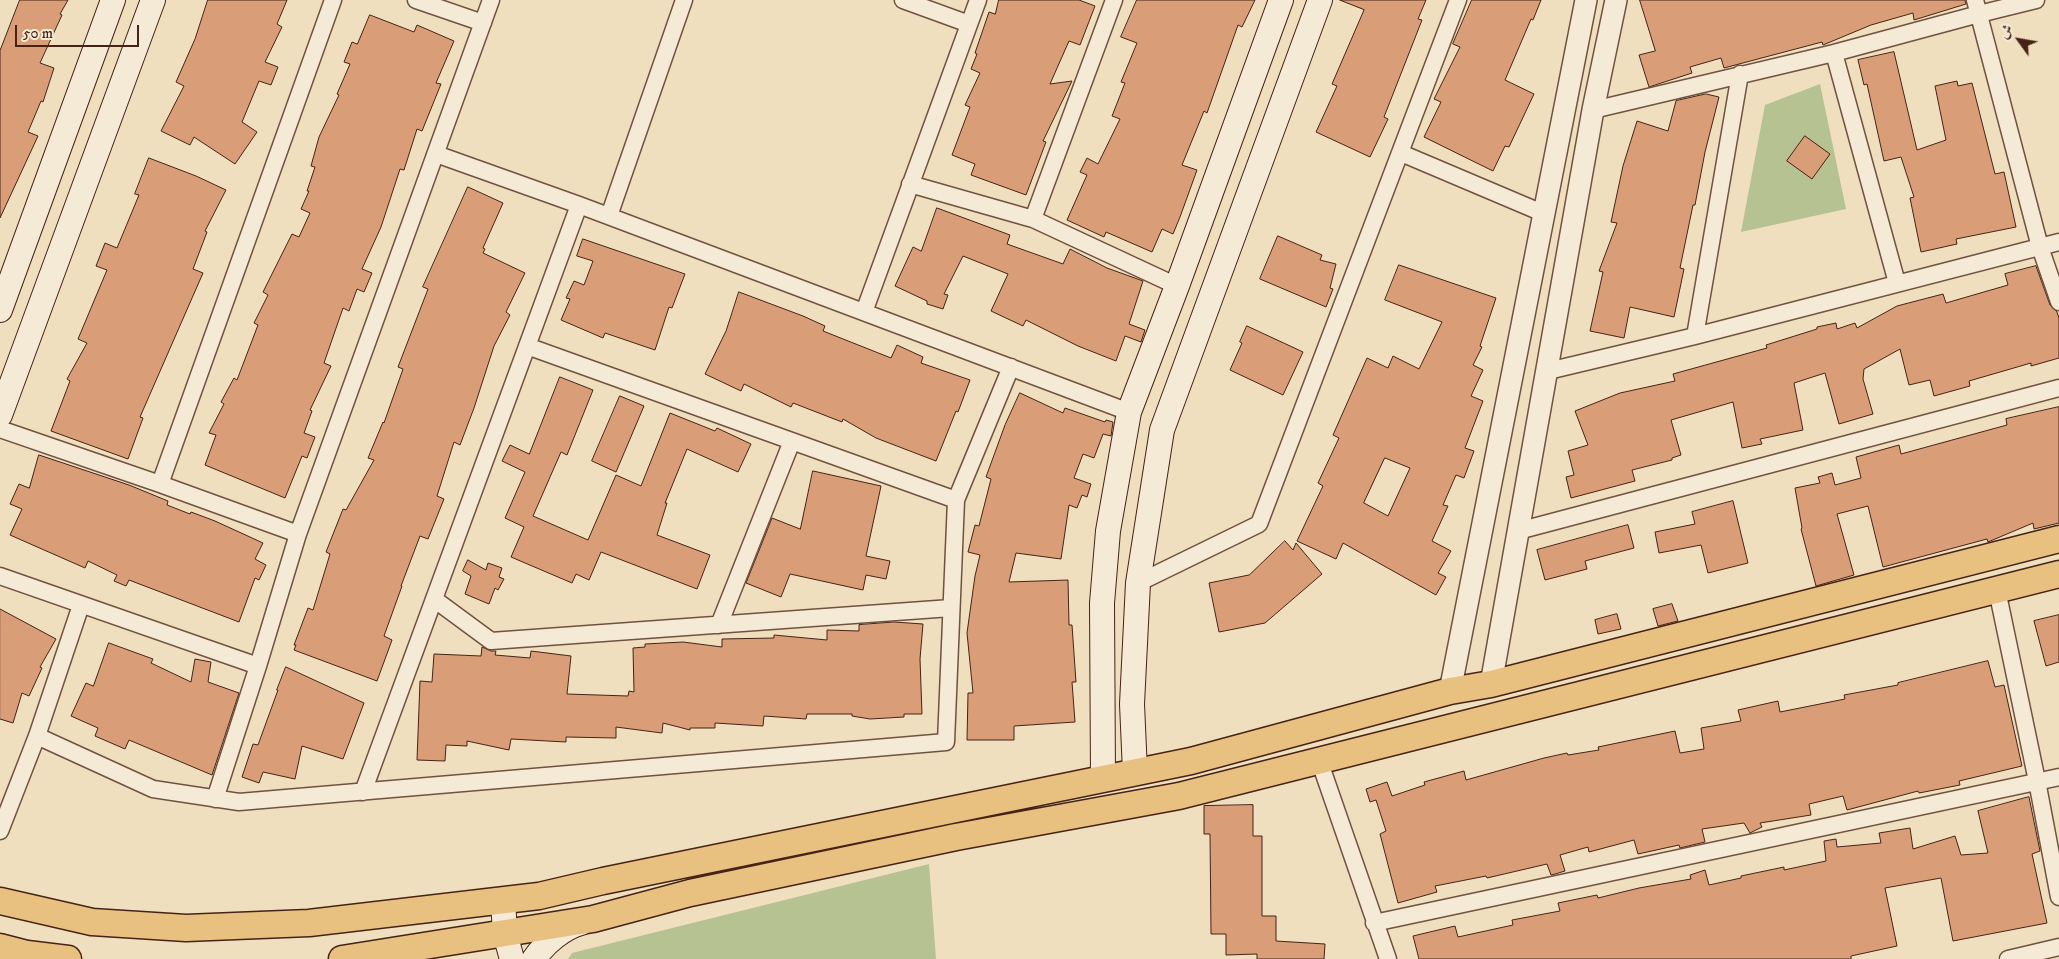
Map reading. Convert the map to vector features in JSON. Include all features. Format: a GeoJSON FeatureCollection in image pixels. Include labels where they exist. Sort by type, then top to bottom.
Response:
{"type":"FeatureCollection","features":[{"type":"Feature","properties":{"kind":"main road"},"geometry":{"type":"LineString","coordinates":[[0,310],[5,282],[113,0]]}},
{"type":"Feature","properties":{"kind":"main road"},"geometry":{"type":"LineString","coordinates":[[0,415],[153,0]]}},
{"type":"Feature","properties":{"kind":"main road"},"geometry":{"type":"LineString","coordinates":[[1103,779],[1102,603],[1108,532],[1129,412],[1281,0]]}},
{"type":"Feature","properties":{"kind":"main road"},"geometry":{"type":"LineString","coordinates":[[1135,772],[1132,704],[1138,583],[1162,430],[1320,0]]}},
{"type":"Feature","properties":{"kind":"main road"},"geometry":{"type":"LineString","coordinates":[[0,901],[92,922],[186,928],[308,922],[539,896],[603,881],[1190,761],[1450,691],[1491,684],[2059,539]]}},
{"type":"Feature","properties":{"kind":"main road"},"geometry":{"type":"LineString","coordinates":[[534,959],[541,948],[570,926],[690,893],[956,837],[1179,796],[2059,574]]}},
{"type":"Feature","properties":{"kind":"main road"},"geometry":{"type":"LineString","coordinates":[[503,900],[505,934],[512,959]]}},
{"type":"Feature","properties":{"kind":"main road"},"geometry":{"type":"LineString","coordinates":[[453,906],[471,949]]}},
{"type":"Feature","properties":{"kind":"main road"},"geometry":{"type":"LineString","coordinates":[[342,959],[471,949],[505,934],[593,920]]}},
{"type":"Feature","properties":{"kind":"main road"},"geometry":{"type":"LineString","coordinates":[[0,947],[27,954],[68,959]]}},
{"type":"Feature","properties":{"kind":"street"},"geometry":{"type":"LineString","coordinates":[[160,484],[333,0]]}},
{"type":"Feature","properties":{"kind":"street"},"geometry":{"type":"LineString","coordinates":[[416,0],[483,23]]}},
{"type":"Feature","properties":{"kind":"street"},"geometry":{"type":"LineString","coordinates":[[215,799],[298,534],[491,0]]}},
{"type":"Feature","properties":{"kind":"street"},"geometry":{"type":"LineString","coordinates":[[609,216],[684,0]]}},
{"type":"Feature","properties":{"kind":"street"},"geometry":{"type":"LineString","coordinates":[[903,0],[969,24]]}},
{"type":"Feature","properties":{"kind":"street"},"geometry":{"type":"LineString","coordinates":[[864,312],[978,0]]}},
{"type":"Feature","properties":{"kind":"street"},"geometry":{"type":"LineString","coordinates":[[1033,219],[1114,0]]}},
{"type":"Feature","properties":{"kind":"street"},"geometry":{"type":"LineString","coordinates":[[1138,583],[1259,524],[1458,0]]}},
{"type":"Feature","properties":{"kind":"street"},"geometry":{"type":"LineString","coordinates":[[1450,691],[1586,0]]}},
{"type":"Feature","properties":{"kind":"street"},"geometry":{"type":"LineString","coordinates":[[1491,684],[1594,110],[1616,0]]}},
{"type":"Feature","properties":{"kind":"street"},"geometry":{"type":"LineString","coordinates":[[1594,110],[1834,53],[1977,7],[2036,0]]}},
{"type":"Feature","properties":{"kind":"street"},"geometry":{"type":"LineString","coordinates":[[1977,7],[2040,246],[2059,302]]}},
{"type":"Feature","properties":{"kind":"street"},"geometry":{"type":"LineString","coordinates":[[1834,53],[1897,283]]}},
{"type":"Feature","properties":{"kind":"street"},"geometry":{"type":"LineString","coordinates":[[1695,336],[1740,74]]}},
{"type":"Feature","properties":{"kind":"street"},"geometry":{"type":"LineString","coordinates":[[1401,153],[1544,214]]}},
{"type":"Feature","properties":{"kind":"street"},"geometry":{"type":"LineString","coordinates":[[436,154],[579,204],[1129,412]]}},
{"type":"Feature","properties":{"kind":"street"},"geometry":{"type":"LineString","coordinates":[[910,184],[1033,219],[1177,286]]}},
{"type":"Feature","properties":{"kind":"street"},"geometry":{"type":"LineString","coordinates":[[363,792],[579,204]]}},
{"type":"Feature","properties":{"kind":"street"},"geometry":{"type":"LineString","coordinates":[[1548,371],[1695,336],[2059,242]]}},
{"type":"Feature","properties":{"kind":"street"},"geometry":{"type":"LineString","coordinates":[[527,346],[956,500]]}},
{"type":"Feature","properties":{"kind":"street"},"geometry":{"type":"LineString","coordinates":[[37,736],[153,789],[239,802],[946,742],[956,500],[1011,367]]}},
{"type":"Feature","properties":{"kind":"street"},"geometry":{"type":"LineString","coordinates":[[1518,531],[2059,388]]}},
{"type":"Feature","properties":{"kind":"street"},"geometry":{"type":"LineString","coordinates":[[0,429],[298,534]]}},
{"type":"Feature","properties":{"kind":"street"},"geometry":{"type":"LineString","coordinates":[[719,625],[792,441]]}},
{"type":"Feature","properties":{"kind":"street"},"geometry":{"type":"LineString","coordinates":[[0,576],[258,666]]}},
{"type":"Feature","properties":{"kind":"street"},"geometry":{"type":"LineString","coordinates":[[1996,590],[2037,781],[2059,897]]}},
{"type":"Feature","properties":{"kind":"street"},"geometry":{"type":"LineString","coordinates":[[434,599],[490,641],[951,608]]}},
{"type":"Feature","properties":{"kind":"street"},"geometry":{"type":"LineString","coordinates":[[0,831],[37,736],[81,605]]}},
{"type":"Feature","properties":{"kind":"street"},"geometry":{"type":"LineString","coordinates":[[1319,760],[1388,959]]}},
{"type":"Feature","properties":{"kind":"street"},"geometry":{"type":"LineString","coordinates":[[1374,922],[2059,776]]}},
{"type":"Feature","properties":{"kind":"street"},"geometry":{"type":"LineString","coordinates":[[2008,959],[2059,947]]}},
{"type":"Feature","properties":{"kind":"green space"},"geometry":{"type":"Polygon","coordinates":[[[1820,84],[1846,209],[1741,232],[1765,105],[1820,84]]]}},
{"type":"Feature","properties":{"kind":"green space"},"geometry":{"type":"Polygon","coordinates":[[[929,864],[936,959],[568,959],[572,953],[929,864]]]}},
{"type":"Feature","properties":{"kind":"building"},"geometry":{"type":"Polygon","coordinates":[[[20,0],[68,0],[60,14],[62,15],[40,63],[54,68],[43,102],[41,101],[28,132],[38,136],[0,218],[0,51],[20,0]]]}},
{"type":"Feature","properties":{"kind":"building"},"geometry":{"type":"Polygon","coordinates":[[[208,0],[287,0],[277,24],[282,27],[265,62],[278,67],[271,85],[259,81],[242,122],[257,132],[235,164],[194,137],[190,145],[161,131],[184,86],[176,82],[195,39],[208,0]]]}},
{"type":"Feature","properties":{"kind":"building"},"geometry":{"type":"Polygon","coordinates":[[[999,0],[1079,0],[1095,6],[1080,45],[1069,41],[1050,84],[1072,81],[1043,141],[1046,142],[1026,195],[971,175],[975,164],[952,155],[970,107],[965,105],[980,73],[971,69],[977,54],[975,53],[989,12],[995,14],[999,0]]]}},
{"type":"Feature","properties":{"kind":"building"},"geometry":{"type":"Polygon","coordinates":[[[1137,0],[1255,0],[1242,27],[1238,25],[1207,113],[1204,111],[1182,165],[1197,170],[1180,217],[1173,234],[1162,229],[1152,252],[1106,232],[1104,237],[1067,220],[1087,175],[1080,172],[1087,158],[1098,164],[1120,119],[1112,116],[1125,83],[1121,82],[1137,43],[1121,37],[1137,0]]]}},
{"type":"Feature","properties":{"kind":"building"},"geometry":{"type":"Polygon","coordinates":[[[1340,0],[1426,0],[1418,19],[1422,20],[1384,117],[1388,119],[1370,157],[1316,132],[1337,86],[1332,84],[1364,10],[1340,0]]]}},
{"type":"Feature","properties":{"kind":"building"},"geometry":{"type":"Polygon","coordinates":[[[1472,0],[1541,0],[1505,80],[1534,94],[1509,147],[1505,146],[1493,171],[1424,137],[1441,102],[1434,99],[1460,47],[1453,44],[1472,0]]]}},
{"type":"Feature","properties":{"kind":"building"},"geometry":{"type":"Polygon","coordinates":[[[1640,0],[1965,0],[1966,4],[1914,20],[1913,13],[1871,25],[1823,45],[1822,42],[1724,68],[1721,58],[1690,67],[1692,73],[1649,87],[1639,55],[1655,51],[1640,0]]]}},
{"type":"Feature","properties":{"kind":"building"},"geometry":{"type":"Polygon","coordinates":[[[370,15],[414,32],[417,25],[454,41],[436,83],[441,84],[422,131],[417,129],[404,170],[400,169],[381,227],[362,269],[372,273],[364,292],[357,289],[349,311],[343,308],[324,363],[331,366],[310,410],[312,411],[304,433],[315,437],[307,458],[302,456],[285,498],[205,465],[216,435],[209,433],[224,404],[221,402],[234,378],[237,380],[258,325],[254,323],[268,295],[263,292],[292,234],[299,237],[310,213],[301,209],[309,191],[307,191],[315,167],[311,166],[319,137],[339,95],[337,94],[350,64],[344,62],[352,42],[357,44],[370,15]]]}},
{"type":"Feature","properties":{"kind":"building"},"geometry":{"type":"Polygon","coordinates":[[[1894,52],[1917,150],[1946,140],[1935,86],[1957,81],[1958,86],[1972,83],[1995,174],[2004,172],[2016,227],[1956,239],[1957,244],[1921,252],[1910,198],[1914,197],[1901,157],[1884,161],[1867,84],[1864,85],[1858,60],[1894,52]]]}},
{"type":"Feature","properties":{"kind":"building"},"geometry":{"type":"Polygon","coordinates":[[[1706,94],[1719,97],[1680,268],[1684,269],[1674,317],[1630,307],[1624,338],[1590,331],[1603,272],[1599,271],[1617,223],[1611,222],[1623,166],[1637,121],[1668,131],[1676,101],[1706,94]]]}},
{"type":"Feature","properties":{"kind":"building"},"geometry":{"type":"Polygon","coordinates":[[[1805,136],[1830,154],[1812,179],[1787,161],[1805,136]]]}},
{"type":"Feature","properties":{"kind":"building"},"geometry":{"type":"Polygon","coordinates":[[[149,158],[226,190],[205,231],[207,232],[193,269],[203,273],[140,417],[143,418],[128,459],[51,431],[70,381],[67,379],[87,343],[78,339],[107,270],[96,266],[105,243],[117,248],[139,195],[135,194],[149,158]]]}},
{"type":"Feature","properties":{"kind":"building"},"geometry":{"type":"Polygon","coordinates":[[[468,187],[503,203],[483,248],[485,249],[483,253],[525,273],[506,312],[510,315],[494,346],[460,445],[454,442],[437,496],[444,499],[428,539],[420,536],[401,586],[384,636],[392,640],[377,681],[294,650],[296,645],[294,645],[308,608],[313,610],[330,554],[326,552],[343,509],[346,510],[374,460],[368,458],[384,423],[403,369],[398,367],[428,289],[423,287],[468,187]]]}},
{"type":"Feature","properties":{"kind":"building"},"geometry":{"type":"Polygon","coordinates":[[[937,208],[1010,235],[1007,244],[1063,264],[1070,249],[1107,268],[1143,281],[1129,324],[1145,330],[1141,342],[1125,336],[1116,361],[1078,346],[1026,320],[1023,326],[991,311],[1008,274],[963,256],[944,294],[948,295],[943,309],[927,304],[927,301],[895,286],[913,247],[921,251],[937,208]]]}},
{"type":"Feature","properties":{"kind":"building"},"geometry":{"type":"Polygon","coordinates":[[[1278,236],[1322,255],[1320,260],[1336,264],[1330,288],[1333,289],[1326,307],[1260,279],[1278,236]]]}},
{"type":"Feature","properties":{"kind":"building"},"geometry":{"type":"Polygon","coordinates":[[[583,239],[685,274],[672,308],[669,307],[655,350],[605,333],[603,338],[561,320],[570,299],[566,298],[574,281],[584,285],[593,261],[577,256],[583,239]]]}},
{"type":"Feature","properties":{"kind":"building"},"geometry":{"type":"Polygon","coordinates":[[[1399,265],[1496,298],[1480,346],[1482,347],[1473,365],[1483,370],[1471,396],[1483,401],[1465,448],[1474,451],[1464,478],[1456,475],[1443,505],[1448,506],[1432,541],[1451,551],[1438,573],[1446,577],[1436,595],[1343,543],[1336,559],[1297,541],[1323,486],[1318,483],[1339,438],[1333,435],[1367,358],[1388,368],[1393,356],[1419,369],[1442,322],[1385,300],[1399,265]],[[1385,458],[1364,503],[1388,516],[1410,468],[1385,458]]]}},
{"type":"Feature","properties":{"kind":"building"},"geometry":{"type":"Polygon","coordinates":[[[2036,266],[2050,305],[2057,312],[2059,318],[2059,358],[2031,366],[2031,363],[1969,381],[1970,386],[1934,396],[1930,380],[1909,385],[1900,349],[1864,369],[1863,379],[1873,414],[1839,424],[1825,373],[1794,383],[1803,430],[1760,439],[1762,444],[1742,448],[1733,402],[1671,420],[1681,455],[1672,458],[1672,460],[1632,470],[1635,481],[1571,498],[1566,477],[1574,475],[1568,451],[1588,445],[1575,411],[1620,393],[1675,381],[1673,374],[1767,348],[1766,345],[1817,329],[1817,327],[1836,323],[1837,329],[1855,323],[1857,328],[1897,306],[1943,294],[1946,303],[2008,285],[2005,274],[2036,266]]]}},
{"type":"Feature","properties":{"kind":"building"},"geometry":{"type":"Polygon","coordinates":[[[739,292],[803,316],[825,326],[823,331],[891,358],[897,345],[923,357],[921,363],[970,380],[936,461],[876,438],[843,419],[842,422],[793,403],[791,407],[744,384],[741,391],[705,374],[726,331],[739,292]]]}},
{"type":"Feature","properties":{"kind":"building"},"geometry":{"type":"Polygon","coordinates":[[[1247,326],[1303,352],[1283,395],[1230,370],[1247,326]]]}},
{"type":"Feature","properties":{"kind":"building"},"geometry":{"type":"Polygon","coordinates":[[[560,377],[593,390],[567,455],[561,452],[533,516],[588,540],[616,475],[641,486],[670,413],[715,431],[717,428],[751,444],[738,472],[687,449],[665,503],[667,503],[657,535],[710,555],[697,589],[601,552],[589,580],[576,574],[572,583],[511,557],[524,527],[505,518],[525,472],[502,461],[510,445],[529,454],[560,377]]]}},
{"type":"Feature","properties":{"kind":"building"},"geometry":{"type":"Polygon","coordinates":[[[1020,393],[1063,413],[1065,408],[1105,422],[1106,420],[1113,422],[1111,436],[1103,434],[1094,458],[1083,454],[1074,478],[1091,484],[1087,497],[1082,495],[1077,508],[1069,505],[1061,559],[1016,553],[1009,582],[1068,580],[1069,625],[1072,625],[1076,682],[1072,682],[1075,722],[1014,726],[1014,740],[967,740],[968,693],[973,693],[967,633],[980,555],[968,552],[975,525],[979,526],[991,479],[986,477],[1005,425],[1020,393]]]}},
{"type":"Feature","properties":{"kind":"building"},"geometry":{"type":"Polygon","coordinates":[[[620,396],[644,406],[616,472],[592,461],[620,396]]]}},
{"type":"Feature","properties":{"kind":"building"},"geometry":{"type":"Polygon","coordinates":[[[2059,407],[2059,523],[2034,529],[2033,523],[1988,542],[1987,539],[1883,567],[1868,506],[1837,514],[1854,575],[1816,586],[1801,529],[1795,488],[1820,483],[1818,477],[1832,473],[1835,485],[1861,478],[1856,457],[1899,445],[1901,454],[2007,425],[2006,419],[2059,407]]]}},
{"type":"Feature","properties":{"kind":"building"},"geometry":{"type":"Polygon","coordinates":[[[39,455],[129,485],[168,501],[167,505],[215,521],[263,543],[255,559],[266,565],[259,580],[255,578],[239,622],[129,580],[126,586],[114,581],[117,575],[88,561],[85,568],[10,535],[22,509],[10,504],[19,484],[29,488],[39,455]]]}},
{"type":"Feature","properties":{"kind":"building"},"geometry":{"type":"Polygon","coordinates":[[[813,471],[881,486],[866,556],[890,561],[886,579],[866,575],[863,590],[790,574],[781,597],[746,583],[772,518],[800,529],[813,471]]]}},
{"type":"Feature","properties":{"kind":"building"},"geometry":{"type":"Polygon","coordinates":[[[1733,501],[1748,563],[1708,573],[1701,545],[1659,553],[1655,532],[1695,524],[1692,512],[1733,501]]]}},
{"type":"Feature","properties":{"kind":"building"},"geometry":{"type":"Polygon","coordinates":[[[1628,525],[1634,548],[1585,561],[1587,569],[1545,580],[1537,550],[1628,525]]]}},
{"type":"Feature","properties":{"kind":"building"},"geometry":{"type":"Polygon","coordinates":[[[1285,541],[1293,550],[1296,543],[1322,574],[1265,623],[1219,632],[1209,583],[1249,575],[1285,541]]]}},
{"type":"Feature","properties":{"kind":"building"},"geometry":{"type":"Polygon","coordinates":[[[468,560],[486,570],[488,563],[502,568],[499,577],[504,579],[498,590],[495,588],[489,604],[465,594],[471,576],[463,571],[468,560]]]}},
{"type":"Feature","properties":{"kind":"building"},"geometry":{"type":"Polygon","coordinates":[[[1672,604],[1678,621],[1658,626],[1653,609],[1672,604]]]}},
{"type":"Feature","properties":{"kind":"building"},"geometry":{"type":"Polygon","coordinates":[[[0,609],[56,639],[40,667],[42,668],[29,696],[22,693],[13,723],[0,719],[0,609]]]}},
{"type":"Feature","properties":{"kind":"building"},"geometry":{"type":"Polygon","coordinates":[[[1617,614],[1621,629],[1598,634],[1595,620],[1617,614]]]}},
{"type":"Feature","properties":{"kind":"building"},"geometry":{"type":"Polygon","coordinates":[[[2059,615],[2059,662],[2046,666],[2034,621],[2059,615]]]}},
{"type":"Feature","properties":{"kind":"building"},"geometry":{"type":"Polygon","coordinates":[[[894,622],[923,624],[920,659],[922,714],[904,714],[904,717],[870,719],[852,716],[852,714],[807,714],[806,719],[764,716],[763,726],[715,723],[715,728],[690,728],[690,730],[663,723],[662,733],[616,727],[616,738],[566,737],[566,742],[511,739],[509,750],[467,741],[467,746],[446,745],[445,761],[417,760],[420,681],[432,682],[434,654],[481,656],[482,647],[496,651],[495,655],[530,658],[531,651],[571,656],[567,694],[628,696],[629,691],[634,692],[633,648],[645,647],[645,644],[683,642],[722,647],[722,639],[774,638],[774,635],[827,640],[827,630],[859,631],[859,625],[894,622]]]}},
{"type":"Feature","properties":{"kind":"building"},"geometry":{"type":"Polygon","coordinates":[[[109,643],[153,659],[151,663],[191,682],[195,659],[211,662],[208,682],[239,693],[212,775],[129,740],[125,749],[95,736],[98,728],[71,716],[86,683],[93,686],[109,643]]]}},
{"type":"Feature","properties":{"kind":"building"},"geometry":{"type":"Polygon","coordinates":[[[1988,661],[1995,687],[2004,685],[2022,766],[1959,781],[1960,785],[1919,793],[1918,791],[1847,810],[1843,796],[1809,804],[1811,815],[1760,823],[1762,827],[1750,833],[1744,823],[1702,829],[1705,842],[1680,848],[1679,845],[1638,854],[1634,840],[1589,852],[1588,847],[1560,855],[1565,871],[1555,874],[1551,875],[1547,864],[1487,878],[1486,876],[1435,886],[1437,892],[1398,903],[1380,834],[1386,831],[1376,800],[1370,802],[1366,789],[1387,782],[1392,796],[1425,785],[1424,782],[1464,771],[1466,780],[1544,758],[1567,753],[1568,755],[1599,750],[1598,747],[1675,731],[1680,753],[1704,749],[1701,728],[1741,721],[1738,710],[1778,701],[1780,712],[1845,699],[1844,695],[1898,685],[1898,683],[1988,661]]]}},
{"type":"Feature","properties":{"kind":"building"},"geometry":{"type":"Polygon","coordinates":[[[286,667],[364,703],[343,759],[302,746],[295,779],[263,772],[259,783],[242,777],[253,744],[258,745],[286,667]]]}},
{"type":"Feature","properties":{"kind":"building"},"geometry":{"type":"Polygon","coordinates":[[[2029,797],[2040,851],[2032,854],[2047,923],[1953,941],[1941,878],[1885,888],[1897,946],[1851,956],[1851,959],[1419,959],[1413,936],[1455,926],[1458,937],[1513,925],[1512,920],[1560,911],[1558,903],[1597,895],[1598,898],[1639,888],[1691,879],[1690,875],[1705,870],[1709,885],[1784,867],[1784,870],[1826,861],[1824,841],[1836,839],[1837,847],[1881,843],[1879,833],[1910,828],[1913,849],[1955,836],[1961,855],[1988,853],[1978,811],[2029,797]]]}},
{"type":"Feature","properties":{"kind":"building"},"geometry":{"type":"Polygon","coordinates":[[[1253,805],[1253,836],[1262,836],[1262,916],[1276,916],[1276,941],[1325,944],[1324,959],[1257,959],[1257,954],[1226,955],[1226,934],[1211,934],[1210,834],[1204,834],[1204,806],[1253,805]]]}}]}
